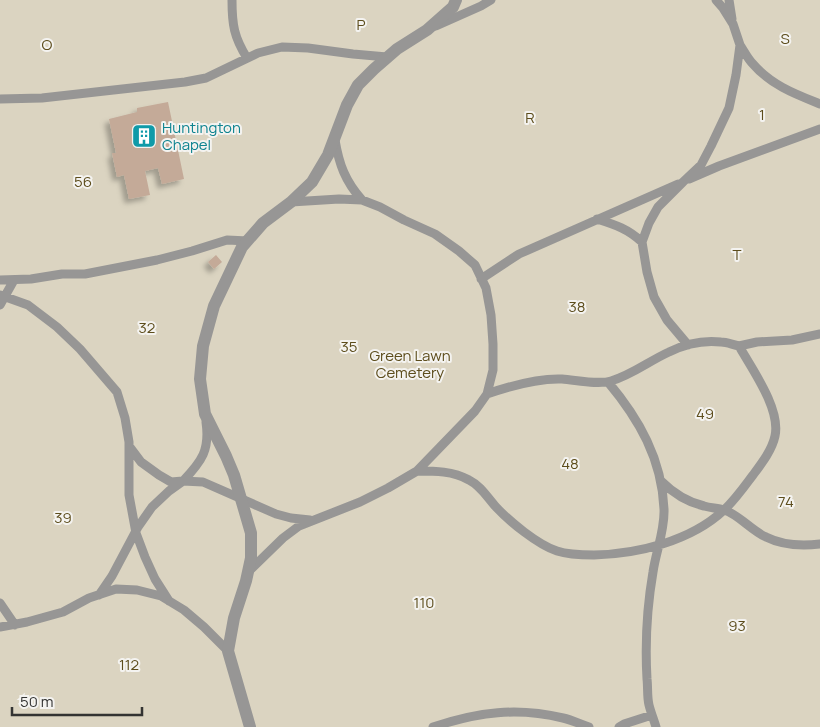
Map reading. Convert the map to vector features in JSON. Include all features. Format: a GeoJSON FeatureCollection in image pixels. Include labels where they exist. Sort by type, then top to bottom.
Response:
{"type":"FeatureCollection","features":[{"type":"Feature","properties":{"kind":"street"},"geometry":{"type":"LineString","coordinates":[[250,727],[228,651],[234,618],[251,558],[251,533],[234,475],[205,414],[200,378],[203,346],[214,306],[242,247],[264,223],[291,202],[312,182],[328,155],[347,105],[358,85],[374,68],[427,30],[453,7],[456,0]]}},
{"type":"Feature","properties":{"kind":"lane"},"geometry":{"type":"LineString","coordinates":[[232,0],[234,28],[238,43],[247,58]]}},
{"type":"Feature","properties":{"kind":"lane"},"geometry":{"type":"LineString","coordinates":[[427,30],[491,0]]}},
{"type":"Feature","properties":{"kind":"lane"},"geometry":{"type":"LineString","coordinates":[[716,0],[733,24]]}},
{"type":"Feature","properties":{"kind":"lane"},"geometry":{"type":"LineString","coordinates":[[729,0],[733,24],[740,45],[753,64],[771,81],[789,92],[820,104]]}},
{"type":"Feature","properties":{"kind":"lane"},"geometry":{"type":"LineString","coordinates":[[688,344],[667,320],[654,297],[642,242],[649,223],[658,207],[701,164],[729,108],[740,45]]}},
{"type":"Feature","properties":{"kind":"lane"},"geometry":{"type":"LineString","coordinates":[[0,99],[42,98],[185,82],[206,78],[258,53],[282,48],[308,48],[388,57]]}},
{"type":"Feature","properties":{"kind":"lane"},"geometry":{"type":"LineString","coordinates":[[481,279],[519,254],[597,219],[718,166],[820,129]]}},
{"type":"Feature","properties":{"kind":"lane"},"geometry":{"type":"LineString","coordinates":[[248,572],[283,538],[299,526],[360,502],[418,471],[475,412],[487,394],[493,370],[491,315],[486,288],[475,265],[435,234],[362,200],[352,190],[346,178],[338,159],[334,139]]}},
{"type":"Feature","properties":{"kind":"lane"},"geometry":{"type":"LineString","coordinates":[[291,202],[339,199],[362,200]]}},
{"type":"Feature","properties":{"kind":"lane"},"geometry":{"type":"LineString","coordinates":[[597,219],[623,227],[642,242]]}},
{"type":"Feature","properties":{"kind":"lane"},"geometry":{"type":"LineString","coordinates":[[0,280],[94,272],[158,260],[227,240],[248,241]]}},
{"type":"Feature","properties":{"kind":"lane"},"geometry":{"type":"LineString","coordinates":[[14,280],[2,299],[28,306],[57,326],[80,349],[117,392],[125,418],[129,446],[129,495],[136,532],[155,579],[169,602]]}},
{"type":"Feature","properties":{"kind":"lane"},"geometry":{"type":"LineString","coordinates":[[487,394],[520,384],[539,381],[560,379],[608,382],[625,376],[688,344],[722,342],[739,346],[757,342],[792,340],[820,334]]}},
{"type":"Feature","properties":{"kind":"lane"},"geometry":{"type":"LineString","coordinates":[[418,471],[437,471],[469,480],[480,488],[496,508],[536,541],[556,551],[578,555],[630,553],[658,546],[686,535],[706,524],[725,510],[759,468],[770,451],[776,435],[776,416],[739,346]]}},
{"type":"Feature","properties":{"kind":"lane"},"geometry":{"type":"LineString","coordinates":[[608,382],[630,410],[641,430],[655,458],[661,481],[664,510],[651,585],[646,663],[649,704],[656,727]]}},
{"type":"Feature","properties":{"kind":"lane"},"geometry":{"type":"LineString","coordinates":[[99,594],[112,576],[152,507],[169,490],[183,481],[201,459],[207,445],[205,414]]}},
{"type":"Feature","properties":{"kind":"lane"},"geometry":{"type":"LineString","coordinates":[[129,446],[141,462],[171,482],[203,482],[283,516],[314,520]]}},
{"type":"Feature","properties":{"kind":"lane"},"geometry":{"type":"LineString","coordinates":[[661,481],[673,492],[687,500],[725,510],[766,537],[786,543],[808,546],[820,544]]}},
{"type":"Feature","properties":{"kind":"lane"},"geometry":{"type":"LineString","coordinates":[[0,627],[63,612],[89,598],[116,589],[137,590],[161,596],[184,610],[228,651]]}},
{"type":"Feature","properties":{"kind":"lane"},"geometry":{"type":"LineString","coordinates":[[0,603],[14,624]]}},
{"type":"Feature","properties":{"kind":"lane"},"geometry":{"type":"LineString","coordinates":[[434,727],[470,716],[497,712],[530,712],[565,718],[589,727]]}},
{"type":"Feature","properties":{"kind":"lane"},"geometry":{"type":"LineString","coordinates":[[619,727],[652,715]]}},
{"type":"Feature","properties":{"kind":"green space","name":"Green Lawn Cemetery"},"geometry":{"type":"Polygon","coordinates":[[[0,0],[820,0],[820,727],[0,727],[0,0]]]}},
{"type":"Feature","properties":{"kind":"building","name":"Huntington Chapel"},"geometry":{"type":"Polygon","coordinates":[[[168,102],[184,179],[162,184],[158,168],[145,171],[150,195],[129,199],[124,175],[117,177],[112,153],[116,153],[109,119],[137,112],[137,108],[168,102]]]}},
{"type":"Feature","properties":{"kind":"building"},"geometry":{"type":"Polygon","coordinates":[[[216,255],[222,262],[214,269],[208,262],[216,255]]]}},
{"type":"Feature","properties":{"kind":"place","name":"Huntington Chapel"},"geometry":{"type":"Point","coordinates":[144,136]}},
{"type":"Feature","properties":{"kind":"park label","name":"P"},"geometry":{"type":"Point","coordinates":[361,24]}},
{"type":"Feature","properties":{"kind":"park label","name":"S"},"geometry":{"type":"Point","coordinates":[785,38]}},
{"type":"Feature","properties":{"kind":"park label","name":"O"},"geometry":{"type":"Point","coordinates":[47,44]}},
{"type":"Feature","properties":{"kind":"park label","name":"1"},"geometry":{"type":"Point","coordinates":[762,114]}},
{"type":"Feature","properties":{"kind":"park label","name":"R"},"geometry":{"type":"Point","coordinates":[530,117]}},
{"type":"Feature","properties":{"kind":"park label","name":"56"},"geometry":{"type":"Point","coordinates":[83,181]}},
{"type":"Feature","properties":{"kind":"park label","name":"T"},"geometry":{"type":"Point","coordinates":[737,254]}},
{"type":"Feature","properties":{"kind":"park label","name":"38"},"geometry":{"type":"Point","coordinates":[577,306]}},
{"type":"Feature","properties":{"kind":"park label","name":"32"},"geometry":{"type":"Point","coordinates":[147,327]}},
{"type":"Feature","properties":{"kind":"park label","name":"35"},"geometry":{"type":"Point","coordinates":[349,346]}},
{"type":"Feature","properties":{"kind":"park label","name":"49"},"geometry":{"type":"Point","coordinates":[705,413]}},
{"type":"Feature","properties":{"kind":"park label","name":"48"},"geometry":{"type":"Point","coordinates":[570,463]}},
{"type":"Feature","properties":{"kind":"park label","name":"74"},"geometry":{"type":"Point","coordinates":[786,501]}},
{"type":"Feature","properties":{"kind":"park label","name":"39"},"geometry":{"type":"Point","coordinates":[63,517]}},
{"type":"Feature","properties":{"kind":"park label","name":"110"},"geometry":{"type":"Point","coordinates":[424,602]}},
{"type":"Feature","properties":{"kind":"park label","name":"93"},"geometry":{"type":"Point","coordinates":[737,625]}},
{"type":"Feature","properties":{"kind":"park label","name":"112"},"geometry":{"type":"Point","coordinates":[129,664]}}]}
